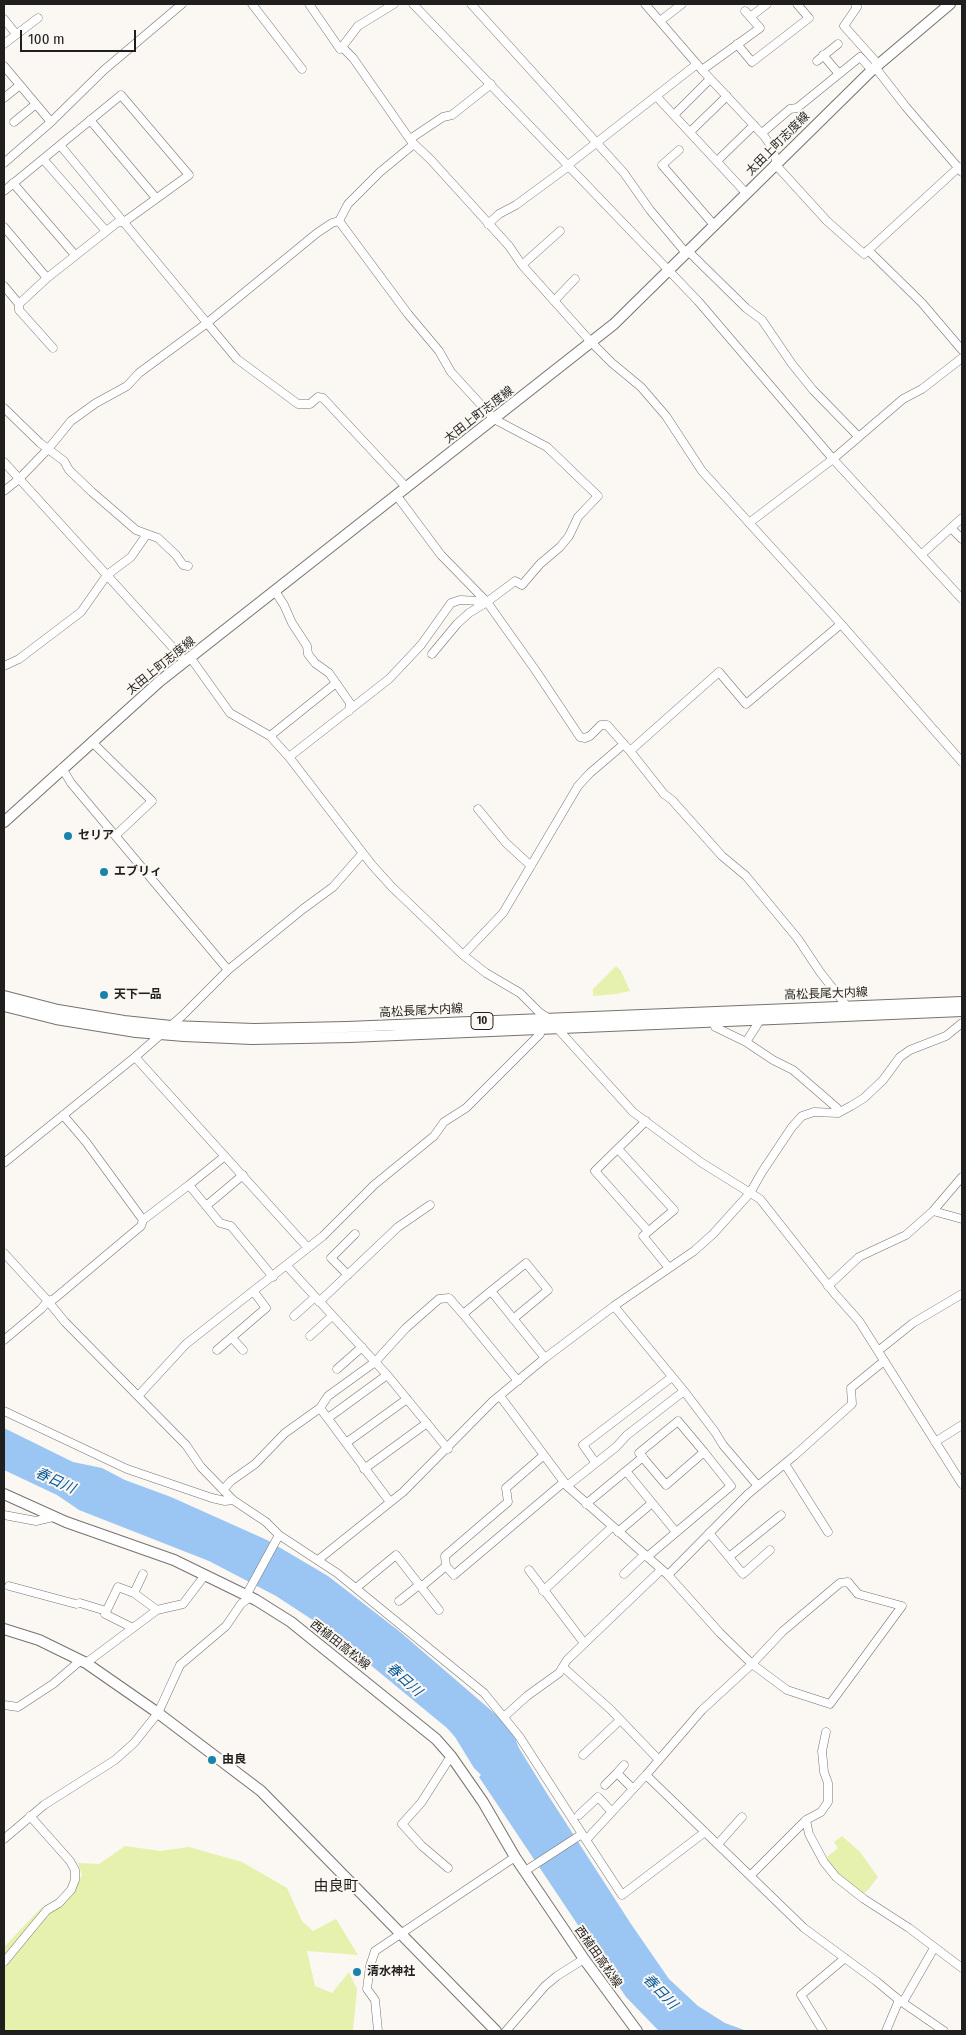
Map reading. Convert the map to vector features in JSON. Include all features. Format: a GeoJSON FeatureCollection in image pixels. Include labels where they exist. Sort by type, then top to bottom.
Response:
{"type":"FeatureCollection","features":[{"type":"Feature","properties":{"kind":"main road","name":"太田上町志度線"},"geometry":{"type":"LineString","coordinates":[[4,822],[160,681],[614,324],[875,67],[950,4]]}},
{"type":"Feature","properties":{"kind":"main road","name":"高松長尾大内線"},"geometry":{"type":"LineString","coordinates":[[4,996],[58,1010],[124,1021],[171,1026],[327,1032],[556,1028],[962,1012]]}},
{"type":"Feature","properties":{"kind":"main road","name":"高松長尾大内線"},"geometry":{"type":"LineString","coordinates":[[4,1006],[56,1019],[161,1035],[252,1039],[327,1032],[548,1018],[962,1002]]}},
{"type":"Feature","properties":{"kind":"main road","name":"西植田高松線"},"geometry":{"type":"LineString","coordinates":[[4,1494],[53,1517],[174,1560],[250,1597],[291,1622],[436,1738],[483,1802],[525,1871],[584,1959],[637,2031]]}},
{"type":"Feature","properties":{"kind":"main road"},"geometry":{"type":"LineString","coordinates":[[4,1629],[39,1640],[83,1662],[158,1713],[261,1792],[496,2031]]}},
{"type":"Feature","properties":{"kind":"street"},"geometry":{"type":"LineString","coordinates":[[4,162],[52,122],[104,70],[182,4]]}},
{"type":"Feature","properties":{"kind":"street"},"geometry":{"type":"LineString","coordinates":[[252,4],[302,69]]}},
{"type":"Feature","properties":{"kind":"street"},"geometry":{"type":"LineString","coordinates":[[309,4],[340,49]]}},
{"type":"Feature","properties":{"kind":"street"},"geometry":{"type":"LineString","coordinates":[[394,4],[358,26],[342,47],[412,141],[509,246],[522,265],[591,342],[612,363],[641,387],[666,416],[702,471],[841,624],[962,762]]}},
{"type":"Feature","properties":{"kind":"street"},"geometry":{"type":"LineString","coordinates":[[413,4],[569,165],[716,321],[833,459],[962,599]]}},
{"type":"Feature","properties":{"kind":"street"},"geometry":{"type":"LineString","coordinates":[[471,4],[624,173],[650,210],[687,252],[746,308],[762,320],[792,364],[813,390],[859,437]]}},
{"type":"Feature","properties":{"kind":"street"},"geometry":{"type":"LineString","coordinates":[[645,4],[710,79],[762,133],[771,146],[776,163],[833,226],[864,254],[960,170],[906,107],[844,26],[857,7],[855,4]]}},
{"type":"Feature","properties":{"kind":"street"},"geometry":{"type":"LineString","coordinates":[[660,21],[682,4]]}},
{"type":"Feature","properties":{"kind":"street"},"geometry":{"type":"LineString","coordinates":[[488,224],[499,214],[516,205],[569,165],[656,96],[760,28],[748,14],[767,4]]}},
{"type":"Feature","properties":{"kind":"street"},"geometry":{"type":"LineString","coordinates":[[737,44],[752,62],[809,18],[797,4]]}},
{"type":"Feature","properties":{"kind":"street"},"geometry":{"type":"LineString","coordinates":[[4,44],[38,18]]}},
{"type":"Feature","properties":{"kind":"street"},"geometry":{"type":"LineString","coordinates":[[4,19],[16,34]]}},
{"type":"Feature","properties":{"kind":"street"},"geometry":{"type":"LineString","coordinates":[[816,61],[838,44]]}},
{"type":"Feature","properties":{"kind":"street"},"geometry":{"type":"LineString","coordinates":[[823,56],[839,74]]}},
{"type":"Feature","properties":{"kind":"street"},"geometry":{"type":"LineString","coordinates":[[762,133],[790,109],[797,108],[860,57],[875,67]]}},
{"type":"Feature","properties":{"kind":"street"},"geometry":{"type":"LineString","coordinates":[[4,66],[52,122]]}},
{"type":"Feature","properties":{"kind":"street"},"geometry":{"type":"LineString","coordinates":[[674,114],[710,79]]}},
{"type":"Feature","properties":{"kind":"street"},"geometry":{"type":"LineString","coordinates":[[340,221],[348,204],[412,141],[444,117],[452,115],[490,84]]}},
{"type":"Feature","properties":{"kind":"street"},"geometry":{"type":"LineString","coordinates":[[4,98],[20,85]]}},
{"type":"Feature","properties":{"kind":"street"},"geometry":{"type":"LineString","coordinates":[[4,191],[121,95],[189,175],[124,222],[118,222],[106,231],[47,278],[19,304]]}},
{"type":"Feature","properties":{"kind":"street"},"geometry":{"type":"LineString","coordinates":[[656,96],[746,193]]}},
{"type":"Feature","properties":{"kind":"street"},"geometry":{"type":"LineString","coordinates":[[690,132],[727,96]]}},
{"type":"Feature","properties":{"kind":"street"},"geometry":{"type":"LineString","coordinates":[[14,122],[36,104]]}},
{"type":"Feature","properties":{"kind":"street"},"geometry":{"type":"LineString","coordinates":[[90,120],[156,198]]}},
{"type":"Feature","properties":{"kind":"street"},"geometry":{"type":"LineString","coordinates":[[717,161],[754,125]]}},
{"type":"Feature","properties":{"kind":"street"},"geometry":{"type":"LineString","coordinates":[[60,145],[237,359],[298,404],[310,404],[318,396],[323,398],[407,488]]}},
{"type":"Feature","properties":{"kind":"street"},"geometry":{"type":"LineString","coordinates":[[679,150],[662,165],[714,225]]}},
{"type":"Feature","properties":{"kind":"street"},"geometry":{"type":"LineString","coordinates":[[43,159],[106,231]]}},
{"type":"Feature","properties":{"kind":"street"},"geometry":{"type":"LineString","coordinates":[[13,183],[76,255]]}},
{"type":"Feature","properties":{"kind":"street"},"geometry":{"type":"LineString","coordinates":[[4,491],[19,479],[49,448],[71,421],[96,402],[127,386],[139,373],[155,364],[317,233],[332,223],[340,221]]}},
{"type":"Feature","properties":{"kind":"street"},"geometry":{"type":"LineString","coordinates":[[340,221],[408,314],[438,351],[451,372],[494,419],[548,447],[598,496],[578,517],[560,547],[540,564],[522,585],[515,581],[483,602],[463,618],[432,654]]}},
{"type":"Feature","properties":{"kind":"street"},"geometry":{"type":"LineString","coordinates":[[4,228],[47,278]]}},
{"type":"Feature","properties":{"kind":"street"},"geometry":{"type":"LineString","coordinates":[[522,265],[560,230]]}},
{"type":"Feature","properties":{"kind":"street"},"geometry":{"type":"LineString","coordinates":[[868,250],[922,303],[962,350]]}},
{"type":"Feature","properties":{"kind":"street"},"geometry":{"type":"LineString","coordinates":[[554,301],[575,279]]}},
{"type":"Feature","properties":{"kind":"street"},"geometry":{"type":"LineString","coordinates":[[4,286],[19,304],[19,310],[52,348]]}},
{"type":"Feature","properties":{"kind":"street"},"geometry":{"type":"LineString","coordinates":[[749,523],[833,459],[903,399],[922,389],[962,358]]}},
{"type":"Feature","properties":{"kind":"street"},"geometry":{"type":"LineString","coordinates":[[4,408],[40,443],[64,461],[69,470],[92,492],[136,530],[158,538],[176,555],[183,565],[188,566]]}},
{"type":"Feature","properties":{"kind":"street"},"geometry":{"type":"LineString","coordinates":[[4,462],[107,575],[188,659],[230,713],[270,736],[289,756],[362,854],[392,887],[463,955],[486,973],[520,993],[538,1012],[548,1018],[633,1112],[702,1163],[760,1199],[828,1286],[859,1321],[962,1484]]}},
{"type":"Feature","properties":{"kind":"street"},"geometry":{"type":"LineString","coordinates":[[397,496],[441,555],[483,602],[536,671],[580,737],[590,736],[604,724],[624,744],[664,794],[722,856],[751,883],[798,939],[820,972],[855,1015]]}},
{"type":"Feature","properties":{"kind":"street"},"geometry":{"type":"LineString","coordinates":[[922,554],[962,518]]}},
{"type":"Feature","properties":{"kind":"street"},"geometry":{"type":"LineString","coordinates":[[951,528],[962,539]]}},
{"type":"Feature","properties":{"kind":"street"},"geometry":{"type":"LineString","coordinates":[[4,666],[19,659],[74,618],[107,575],[131,557],[146,534]]}},
{"type":"Feature","properties":{"kind":"street"},"geometry":{"type":"LineString","coordinates":[[275,591],[307,646],[308,654],[314,663],[329,674],[350,703],[349,711]]}},
{"type":"Feature","properties":{"kind":"street"},"geometry":{"type":"LineString","coordinates":[[289,756],[349,711],[402,666],[421,645],[451,603],[460,600],[483,602]]}},
{"type":"Feature","properties":{"kind":"street"},"geometry":{"type":"LineString","coordinates":[[630,751],[719,672],[746,704],[841,624]]}},
{"type":"Feature","properties":{"kind":"street"},"geometry":{"type":"LineString","coordinates":[[270,736],[336,683]]}},
{"type":"Feature","properties":{"kind":"street"},"geometry":{"type":"LineString","coordinates":[[92,742],[152,801],[116,835]]}},
{"type":"Feature","properties":{"kind":"street"},"geometry":{"type":"LineString","coordinates":[[463,955],[503,913],[578,786],[590,773],[624,744]]}},
{"type":"Feature","properties":{"kind":"street"},"geometry":{"type":"LineString","coordinates":[[62,768],[71,783],[228,970]]}},
{"type":"Feature","properties":{"kind":"street"},"geometry":{"type":"LineString","coordinates":[[478,809],[506,843],[532,866]]}},
{"type":"Feature","properties":{"kind":"street"},"geometry":{"type":"LineString","coordinates":[[4,1163],[161,1035],[228,970],[333,887],[362,854]]}},
{"type":"Feature","properties":{"kind":"street"},"geometry":{"type":"LineString","coordinates":[[746,1042],[759,1020]]}},
{"type":"Feature","properties":{"kind":"street"},"geometry":{"type":"LineString","coordinates":[[714,1021],[715,1027],[746,1042],[773,1060],[793,1070],[837,1108],[838,1113]]}},
{"type":"Feature","properties":{"kind":"street"},"geometry":{"type":"LineString","coordinates":[[318,1560],[403,1492],[500,1396],[545,1358],[614,1306],[694,1251],[713,1234],[750,1193],[762,1172],[802,1116],[814,1112],[838,1113],[864,1098],[883,1080],[900,1057],[910,1050],[946,1036],[962,1023]]}},
{"type":"Feature","properties":{"kind":"street"},"geometry":{"type":"LineString","coordinates":[[139,1395],[186,1344],[323,1236],[374,1185],[434,1136],[444,1122],[466,1108],[540,1034],[540,1028]]}},
{"type":"Feature","properties":{"kind":"street"},"geometry":{"type":"LineString","coordinates":[[135,1057],[243,1174],[308,1248]]}},
{"type":"Feature","properties":{"kind":"street"},"geometry":{"type":"LineString","coordinates":[[63,1115],[86,1142],[143,1220]]}},
{"type":"Feature","properties":{"kind":"street"},"geometry":{"type":"LineString","coordinates":[[646,1121],[595,1171],[648,1231]]}},
{"type":"Feature","properties":{"kind":"street"},"geometry":{"type":"LineString","coordinates":[[618,1149],[674,1210],[643,1236],[669,1268]]}},
{"type":"Feature","properties":{"kind":"street"},"geometry":{"type":"LineString","coordinates":[[4,1340],[41,1310],[48,1301],[54,1299],[141,1226],[143,1220],[225,1156]]}},
{"type":"Feature","properties":{"kind":"street"},"geometry":{"type":"LineString","coordinates":[[206,1206],[243,1174]]}},
{"type":"Feature","properties":{"kind":"street"},"geometry":{"type":"LineString","coordinates":[[828,1286],[859,1257],[906,1235],[933,1211],[962,1177]]}},
{"type":"Feature","properties":{"kind":"street"},"geometry":{"type":"LineString","coordinates":[[189,1185],[220,1224],[231,1226],[273,1277]]}},
{"type":"Feature","properties":{"kind":"street"},"geometry":{"type":"LineString","coordinates":[[294,1316],[348,1274],[398,1227],[430,1205]]}},
{"type":"Feature","properties":{"kind":"street"},"geometry":{"type":"LineString","coordinates":[[933,1211],[962,1219]]}},
{"type":"Feature","properties":{"kind":"street"},"geometry":{"type":"LineString","coordinates":[[348,1274],[331,1258],[355,1234]]}},
{"type":"Feature","properties":{"kind":"street"},"geometry":{"type":"LineString","coordinates":[[4,1254],[65,1322],[139,1395],[167,1427],[186,1444],[201,1467],[233,1500],[266,1522],[278,1538],[318,1560],[356,1588],[469,1679],[505,1716],[622,1895],[705,1832]]}},
{"type":"Feature","properties":{"kind":"street"},"geometry":{"type":"LineString","coordinates":[[463,1314],[526,1263],[548,1290],[513,1319]]}},
{"type":"Feature","properties":{"kind":"street"},"geometry":{"type":"LineString","coordinates":[[287,1266],[387,1375],[448,1449]]}},
{"type":"Feature","properties":{"kind":"street"},"geometry":{"type":"LineString","coordinates":[[490,1291],[545,1358]]}},
{"type":"Feature","properties":{"kind":"street"},"geometry":{"type":"LineString","coordinates":[[217,1350],[266,1308],[254,1292]]}},
{"type":"Feature","properties":{"kind":"street"},"geometry":{"type":"LineString","coordinates":[[878,1352],[914,1323],[962,1294]]}},
{"type":"Feature","properties":{"kind":"street"},"geometry":{"type":"LineString","coordinates":[[223,1490],[255,1464],[285,1433],[320,1408],[328,1396],[375,1362],[406,1328],[439,1299],[449,1298],[518,1381]]}},
{"type":"Feature","properties":{"kind":"street"},"geometry":{"type":"LineString","coordinates":[[614,1306],[684,1391],[723,1445],[758,1486]]}},
{"type":"Feature","properties":{"kind":"street"},"geometry":{"type":"LineString","coordinates":[[310,1336],[332,1316]]}},
{"type":"Feature","properties":{"kind":"street"},"geometry":{"type":"LineString","coordinates":[[232,1338],[243,1350]]}},
{"type":"Feature","properties":{"kind":"street"},"geometry":{"type":"LineString","coordinates":[[337,1369],[362,1347]]}},
{"type":"Feature","properties":{"kind":"street"},"geometry":{"type":"LineString","coordinates":[[505,1716],[564,1668],[567,1660],[584,1643],[709,1534],[758,1486],[852,1404],[851,1388],[884,1361]]}},
{"type":"Feature","properties":{"kind":"street"},"geometry":{"type":"LineString","coordinates":[[328,1418],[387,1375]]}},
{"type":"Feature","properties":{"kind":"street"},"geometry":{"type":"LineString","coordinates":[[595,1462],[583,1445],[672,1377]]}},
{"type":"Feature","properties":{"kind":"street"},"geometry":{"type":"LineString","coordinates":[[544,1456],[506,1488],[508,1502],[445,1556],[446,1566],[454,1575],[684,1391]]}},
{"type":"Feature","properties":{"kind":"street"},"geometry":{"type":"LineString","coordinates":[[500,1396],[566,1484],[586,1504],[664,1572],[720,1633],[752,1664],[788,1690],[830,1704],[902,1606],[858,1594],[848,1582],[840,1583],[782,1631],[752,1664],[702,1710],[612,1812],[584,1837],[525,1871]]}},
{"type":"Feature","properties":{"kind":"street"},"geometry":{"type":"LineString","coordinates":[[346,1443],[407,1399]]}},
{"type":"Feature","properties":{"kind":"street"},"geometry":{"type":"LineString","coordinates":[[320,1408],[390,1502]]}},
{"type":"Feature","properties":{"kind":"street"},"geometry":{"type":"LineString","coordinates":[[4,1411],[127,1469],[212,1498],[225,1501],[233,1500]]}},
{"type":"Feature","properties":{"kind":"street"},"geometry":{"type":"LineString","coordinates":[[624,1574],[731,1486],[704,1452],[678,1421],[639,1453],[666,1485],[704,1452]]}},
{"type":"Feature","properties":{"kind":"street"},"geometry":{"type":"LineString","coordinates":[[364,1469],[427,1423]]}},
{"type":"Feature","properties":{"kind":"street"},"geometry":{"type":"LineString","coordinates":[[935,1442],[962,1425]]}},
{"type":"Feature","properties":{"kind":"street"},"geometry":{"type":"LineString","coordinates":[[586,1504],[643,1457]]}},
{"type":"Feature","properties":{"kind":"street"},"geometry":{"type":"LineString","coordinates":[[785,1464],[828,1532]]}},
{"type":"Feature","properties":{"kind":"street"},"geometry":{"type":"LineString","coordinates":[[626,1471],[676,1532]]}},
{"type":"Feature","properties":{"kind":"street"},"geometry":{"type":"LineString","coordinates":[[543,1591],[615,1530],[652,1503]]}},
{"type":"Feature","properties":{"kind":"street"},"geometry":{"type":"LineString","coordinates":[[729,1557],[781,1514]]}},
{"type":"Feature","properties":{"kind":"street"},"geometry":{"type":"LineString","coordinates":[[4,1515],[36,1521],[53,1517]]}},
{"type":"Feature","properties":{"kind":"street"},"geometry":{"type":"LineString","coordinates":[[709,1534],[742,1574],[770,1550]]}},
{"type":"Feature","properties":{"kind":"street"},"geometry":{"type":"LineString","coordinates":[[4,1839],[53,1798],[109,1764],[128,1749],[158,1713],[180,1665],[226,1626],[241,1604],[250,1597],[248,1592],[278,1538]]}},
{"type":"Feature","properties":{"kind":"street"},"geometry":{"type":"LineString","coordinates":[[356,1588],[396,1555],[439,1610]]}},
{"type":"Feature","properties":{"kind":"street"},"geometry":{"type":"LineString","coordinates":[[398,1601],[446,1566]]}},
{"type":"Feature","properties":{"kind":"street"},"geometry":{"type":"LineString","coordinates":[[529,1570],[584,1643]]}},
{"type":"Feature","properties":{"kind":"street"},"geometry":{"type":"LineString","coordinates":[[134,1593],[143,1574]]}},
{"type":"Feature","properties":{"kind":"street"},"geometry":{"type":"LineString","coordinates":[[4,1705],[18,1707],[157,1610],[183,1604],[205,1575]]}},
{"type":"Feature","properties":{"kind":"street"},"geometry":{"type":"LineString","coordinates":[[9,1586],[106,1611]]}},
{"type":"Feature","properties":{"kind":"street"},"geometry":{"type":"LineString","coordinates":[[133,1628],[105,1614],[118,1587],[134,1593],[157,1610]]}},
{"type":"Feature","properties":{"kind":"street"},"geometry":{"type":"LineString","coordinates":[[564,1668],[620,1720],[658,1759]]}},
{"type":"Feature","properties":{"kind":"street"},"geometry":{"type":"LineString","coordinates":[[583,1755],[620,1720]]}},
{"type":"Feature","properties":{"kind":"street"},"geometry":{"type":"LineString","coordinates":[[751,1876],[806,1820],[821,1812],[828,1802],[828,1783],[824,1772],[822,1751],[826,1732]]}},
{"type":"Feature","properties":{"kind":"street"},"geometry":{"type":"LineString","coordinates":[[448,1868],[422,1846],[402,1824],[421,1803],[450,1756]]}},
{"type":"Feature","properties":{"kind":"street"},"geometry":{"type":"LineString","coordinates":[[605,1785],[624,1765]]}},
{"type":"Feature","properties":{"kind":"street"},"geometry":{"type":"LineString","coordinates":[[617,1772],[633,1789]]}},
{"type":"Feature","properties":{"kind":"street"},"geometry":{"type":"LineString","coordinates":[[646,1775],[804,1928],[944,2031]]}},
{"type":"Feature","properties":{"kind":"street"},"geometry":{"type":"LineString","coordinates":[[579,1815],[598,1798],[612,1812]]}},
{"type":"Feature","properties":{"kind":"street"},"geometry":{"type":"LineString","coordinates":[[4,1962],[48,1910],[59,1903],[71,1890],[75,1880],[75,1870],[70,1861],[30,1816]]}},
{"type":"Feature","properties":{"kind":"street"},"geometry":{"type":"LineString","coordinates":[[718,1844],[742,1817]]}},
{"type":"Feature","properties":{"kind":"street"},"geometry":{"type":"LineString","coordinates":[[806,1820],[820,1855],[836,1877],[962,1968]]}},
{"type":"Feature","properties":{"kind":"street"},"geometry":{"type":"LineString","coordinates":[[378,2031],[375,2000],[367,1989],[370,1966],[375,1951],[516,1857]]}},
{"type":"Feature","properties":{"kind":"street"},"geometry":{"type":"LineString","coordinates":[[886,2031],[901,2001],[934,1948]]}},
{"type":"Feature","properties":{"kind":"street"},"geometry":{"type":"LineString","coordinates":[[823,2031],[801,1995],[845,1958]]}},
{"type":"Feature","properties":{"kind":"street"},"geometry":{"type":"LineString","coordinates":[[506,2031],[545,1986],[584,1959]]}},
{"type":"Feature","properties":{"kind":"green space"},"geometry":{"type":"Polygon","coordinates":[[[616,966],[621,971],[630,991],[593,996],[593,989],[616,966]]]}},
{"type":"Feature","properties":{"kind":"green space"},"geometry":{"type":"Polygon","coordinates":[[[842,1836],[860,1852],[878,1877],[867,1891],[862,1894],[838,1876],[830,1866],[827,1857],[838,1848],[834,1842],[842,1836]]]}},
{"type":"Feature","properties":{"kind":"green space"},"geometry":{"type":"Polygon","coordinates":[[[125,1846],[160,1851],[189,1847],[242,1862],[287,1888],[302,1921],[313,1931],[336,1919],[358,1955],[307,1951],[315,1986],[332,1993],[349,1972],[357,1989],[353,2031],[4,2031],[4,1947],[41,1908],[70,1895],[82,1875],[78,1863],[99,1864],[125,1846]]]}},
{"type":"Feature","properties":{"kind":"water","name":"春日川"},"geometry":{"type":"Polygon","coordinates":[[[4,1428],[73,1462],[102,1468],[125,1480],[171,1497],[267,1540],[328,1576],[399,1631],[500,1718],[515,1738],[519,1748],[546,1792],[631,1924],[669,1979],[698,2006],[725,2023],[747,2031],[659,2031],[626,1997],[479,1777],[481,1775],[474,1768],[455,1737],[447,1728],[328,1630],[276,1596],[209,1561],[79,1510],[57,1495],[4,1470],[4,1428]]]}},
{"type":"Feature","properties":{"kind":"place","name":"セリア"},"geometry":{"type":"Point","coordinates":[68,836]}},
{"type":"Feature","properties":{"kind":"place","name":"エブリィ"},"geometry":{"type":"Point","coordinates":[104,872]}},
{"type":"Feature","properties":{"kind":"place","name":"天下一品"},"geometry":{"type":"Point","coordinates":[104,995]}},
{"type":"Feature","properties":{"kind":"place","name":"由良"},"geometry":{"type":"Point","coordinates":[212,1760]}},
{"type":"Feature","properties":{"kind":"place","name":"清水神社"},"geometry":{"type":"Point","coordinates":[357,1972]}},
{"type":"Feature","properties":{"kind":"district","name":"由良町"},"geometry":{"type":"Point","coordinates":[336,1887]}}]}
